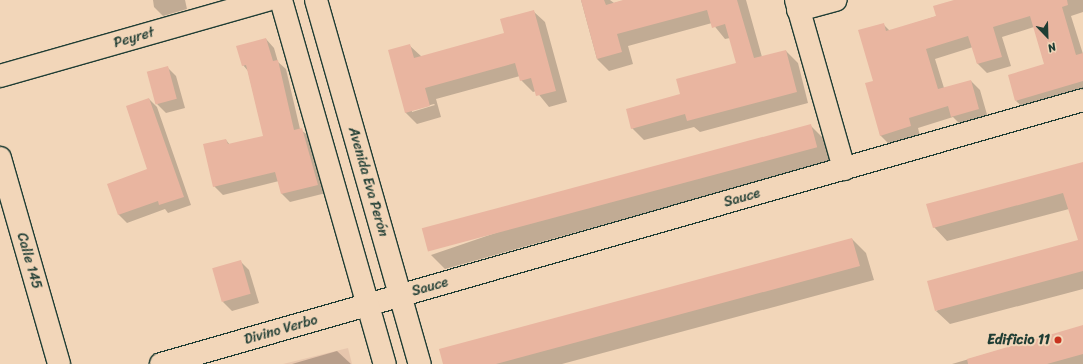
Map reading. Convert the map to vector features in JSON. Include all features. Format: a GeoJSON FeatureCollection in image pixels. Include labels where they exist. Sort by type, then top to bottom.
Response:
{"type":"FeatureCollection","features":[{"type":"Feature","properties":{"kind":"street","name":"Peyret"},"geometry":{"type":"LineString","coordinates":[[0,76],[267,0]]}},
{"type":"Feature","properties":{"kind":"street"},"geometry":{"type":"LineString","coordinates":[[281,0],[384,364]]}},
{"type":"Feature","properties":{"kind":"street","name":"Avenida Eva Perón"},"geometry":{"type":"LineString","coordinates":[[316,0],[420,364]]}},
{"type":"Feature","properties":{"kind":"street"},"geometry":{"type":"LineString","coordinates":[[836,0],[797,5],[844,169]]}},
{"type":"Feature","properties":{"kind":"street","name":"Sauce"},"geometry":{"type":"LineString","coordinates":[[401,295],[1083,100]]}},
{"type":"Feature","properties":{"kind":"street","name":"Calle 145"},"geometry":{"type":"LineString","coordinates":[[0,158],[59,364]]}},
{"type":"Feature","properties":{"kind":"street","name":"Divino Verbo"},"geometry":{"type":"LineString","coordinates":[[161,364],[401,295]]}},
{"type":"Feature","properties":{"kind":"shaded area"},"geometry":{"type":"Polygon","coordinates":[[[348,348],[352,364],[283,364],[348,348]]]}},
{"type":"Feature","properties":{"kind":"building"},"geometry":{"type":"Polygon","coordinates":[[[581,0],[604,0],[606,5],[623,0],[737,0],[754,58],[786,50],[797,92],[687,121],[685,114],[631,129],[626,109],[680,94],[676,79],[736,63],[725,24],[712,28],[707,10],[617,34],[622,52],[597,59],[581,0]]]}},
{"type":"Feature","properties":{"kind":"building"},"geometry":{"type":"Polygon","coordinates":[[[954,0],[1067,0],[1068,5],[1062,7],[1076,55],[1083,53],[1083,81],[1015,101],[1008,75],[1044,64],[1030,16],[993,27],[1002,57],[977,64],[968,36],[926,49],[938,89],[971,80],[979,109],[951,117],[948,106],[909,118],[911,126],[880,136],[865,83],[873,81],[858,30],[884,23],[886,31],[936,16],[933,6],[954,0]]]}},
{"type":"Feature","properties":{"kind":"building"},"geometry":{"type":"Polygon","coordinates":[[[534,10],[556,91],[536,96],[531,78],[520,81],[515,63],[425,88],[430,106],[405,113],[388,50],[410,44],[414,58],[504,33],[500,19],[534,10]]]}},
{"type":"Feature","properties":{"kind":"building"},"geometry":{"type":"Polygon","coordinates":[[[266,38],[273,61],[278,60],[294,130],[302,128],[318,185],[281,194],[275,172],[213,187],[203,144],[226,139],[228,144],[263,136],[246,65],[242,66],[236,46],[266,38]]]}},
{"type":"Feature","properties":{"kind":"building"},"geometry":{"type":"Polygon","coordinates":[[[168,66],[177,99],[156,105],[147,72],[168,66]]]}},
{"type":"Feature","properties":{"kind":"building"},"geometry":{"type":"Polygon","coordinates":[[[149,98],[184,197],[159,205],[158,201],[118,215],[107,184],[147,169],[126,106],[149,98]]]}},
{"type":"Feature","properties":{"kind":"building"},"geometry":{"type":"Polygon","coordinates":[[[811,124],[817,147],[428,251],[422,228],[811,124]]]}},
{"type":"Feature","properties":{"kind":"building"},"geometry":{"type":"Polygon","coordinates":[[[1083,162],[1083,271],[935,311],[927,281],[1078,240],[1063,193],[933,228],[926,204],[1083,162]]]}},
{"type":"Feature","properties":{"kind":"building"},"geometry":{"type":"Polygon","coordinates":[[[852,238],[860,266],[496,364],[443,364],[439,349],[852,238]]]}},
{"type":"Feature","properties":{"kind":"building"},"geometry":{"type":"Polygon","coordinates":[[[241,260],[251,294],[222,302],[212,268],[241,260]]]}},
{"type":"Feature","properties":{"kind":"building","name":"Edificio 11"},"geometry":{"type":"Polygon","coordinates":[[[1083,325],[1083,354],[1047,364],[968,364],[967,359],[1083,325]]]}},
{"type":"Feature","properties":{"kind":"place","name":"Edificio 11"},"geometry":{"type":"Point","coordinates":[1058,340]}}]}
